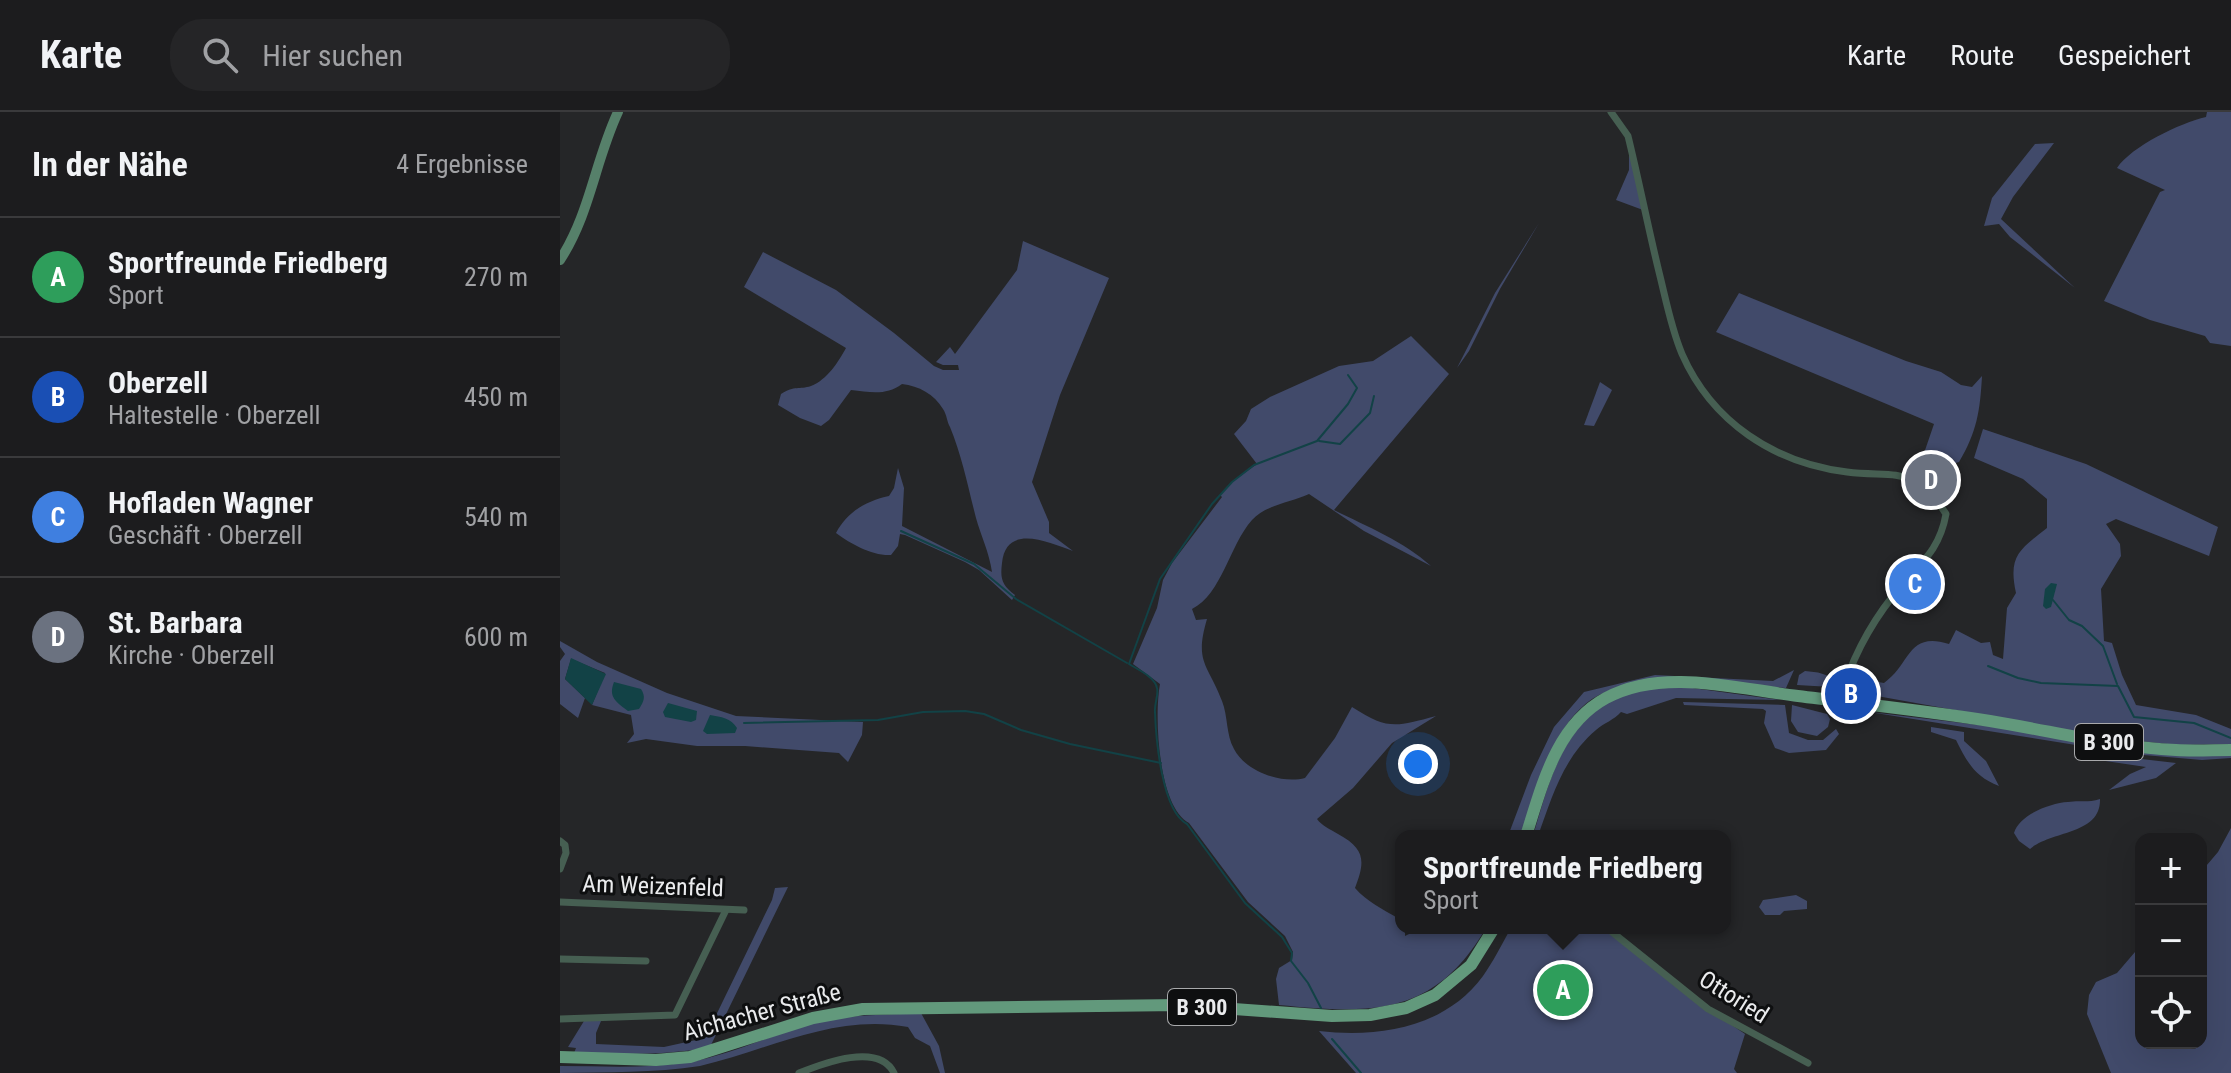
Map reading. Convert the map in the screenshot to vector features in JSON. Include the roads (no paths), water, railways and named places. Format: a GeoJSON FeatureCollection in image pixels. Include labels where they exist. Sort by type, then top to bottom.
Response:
{"type":"FeatureCollection","features":[{"type":"Feature","properties":{"kind":"main road"},"geometry":{"type":"LineString","coordinates":[[560,260],[580,225],[618,112]]}},
{"type":"Feature","properties":{"kind":"main road","name":"B 300"},"geometry":{"type":"LineString","coordinates":[[1528,830],[1547,772],[1573,726],[1606,698],[1642,686],[1685,683],[1988,721],[2138,746],[2231,750]]}},
{"type":"Feature","properties":{"kind":"main road","name":"Aichacher Straße"},"geometry":{"type":"LineString","coordinates":[[560,1057],[656,1060],[690,1057],[813,1018],[863,1009],[1179,1005],[1332,1016],[1370,1015],[1406,1008],[1435,995],[1471,965],[1490,934]]}},
{"type":"Feature","properties":{"kind":"street"},"geometry":{"type":"LineString","coordinates":[[1611,112],[1628,136],[1674,333],[1691,373],[1726,419],[1761,444],[1806,464],[1848,472],[1889,473],[1908,477],[1930,491],[1946,514],[1934,551],[1894,594],[1872,628],[1846,680],[1840,701]]}},
{"type":"Feature","properties":{"kind":"street"},"geometry":{"type":"LineString","coordinates":[[560,841],[565,845],[566,853],[560,869]]}},
{"type":"Feature","properties":{"kind":"street","name":"Am Weizenfeld"},"geometry":{"type":"LineString","coordinates":[[560,902],[744,910]]}},
{"type":"Feature","properties":{"kind":"street"},"geometry":{"type":"LineString","coordinates":[[560,1019],[675,1015],[726,910]]}},
{"type":"Feature","properties":{"kind":"street","name":"Ottoried"},"geometry":{"type":"LineString","coordinates":[[1614,934],[1708,1009],[1808,1063]]}},
{"type":"Feature","properties":{"kind":"street"},"geometry":{"type":"LineString","coordinates":[[560,959],[646,961]]}},
{"type":"Feature","properties":{"kind":"street"},"geometry":{"type":"LineString","coordinates":[[799,1073],[815,1066],[869,1057],[887,1062],[894,1073]]}},
{"type":"Feature","properties":{"kind":"waterway"},"geometry":{"type":"LineString","coordinates":[[1321,1008],[1308,983],[1291,961],[1292,953],[1282,937],[1245,903],[1187,824],[1178,817],[1166,790],[1159,756],[1156,684],[1129,664],[1160,579],[1212,504],[1232,482],[1254,465],[1317,441],[1348,404],[1357,388],[1348,375]]}},
{"type":"Feature","properties":{"kind":"waterway"},"geometry":{"type":"LineString","coordinates":[[1319,441],[1340,444],[1370,413],[1374,396]]}},
{"type":"Feature","properties":{"kind":"waterway"},"geometry":{"type":"LineString","coordinates":[[901,531],[974,564],[1016,599],[1127,663]]}},
{"type":"Feature","properties":{"kind":"waterway"},"geometry":{"type":"LineString","coordinates":[[2053,600],[2069,620],[2082,626],[2103,646],[2117,684]]}},
{"type":"Feature","properties":{"kind":"waterway"},"geometry":{"type":"LineString","coordinates":[[1988,666],[2041,683],[2118,686],[2134,717],[2194,723],[2231,738]]}},
{"type":"Feature","properties":{"kind":"waterway"},"geometry":{"type":"LineString","coordinates":[[744,723],[878,720],[923,712],[965,711],[984,714],[1021,730],[1070,744],[1161,763]]}},
{"type":"Feature","properties":{"kind":"waterway"},"geometry":{"type":"LineString","coordinates":[[1332,1039],[1361,1073]]}},
{"type":"Feature","properties":{"kind":"place","name":"St. Barbara"},"geometry":{"type":"Point","coordinates":[1931,480]}},
{"type":"Feature","properties":{"kind":"place","name":"Hofladen Wagner"},"geometry":{"type":"Point","coordinates":[1915,584]}},
{"type":"Feature","properties":{"kind":"place","name":"Oberzell"},"geometry":{"type":"Point","coordinates":[1851,694]}},
{"type":"Feature","properties":{"kind":"place","name":"Sportfreunde Friedberg"},"geometry":{"type":"Point","coordinates":[1563,990]}}]}
